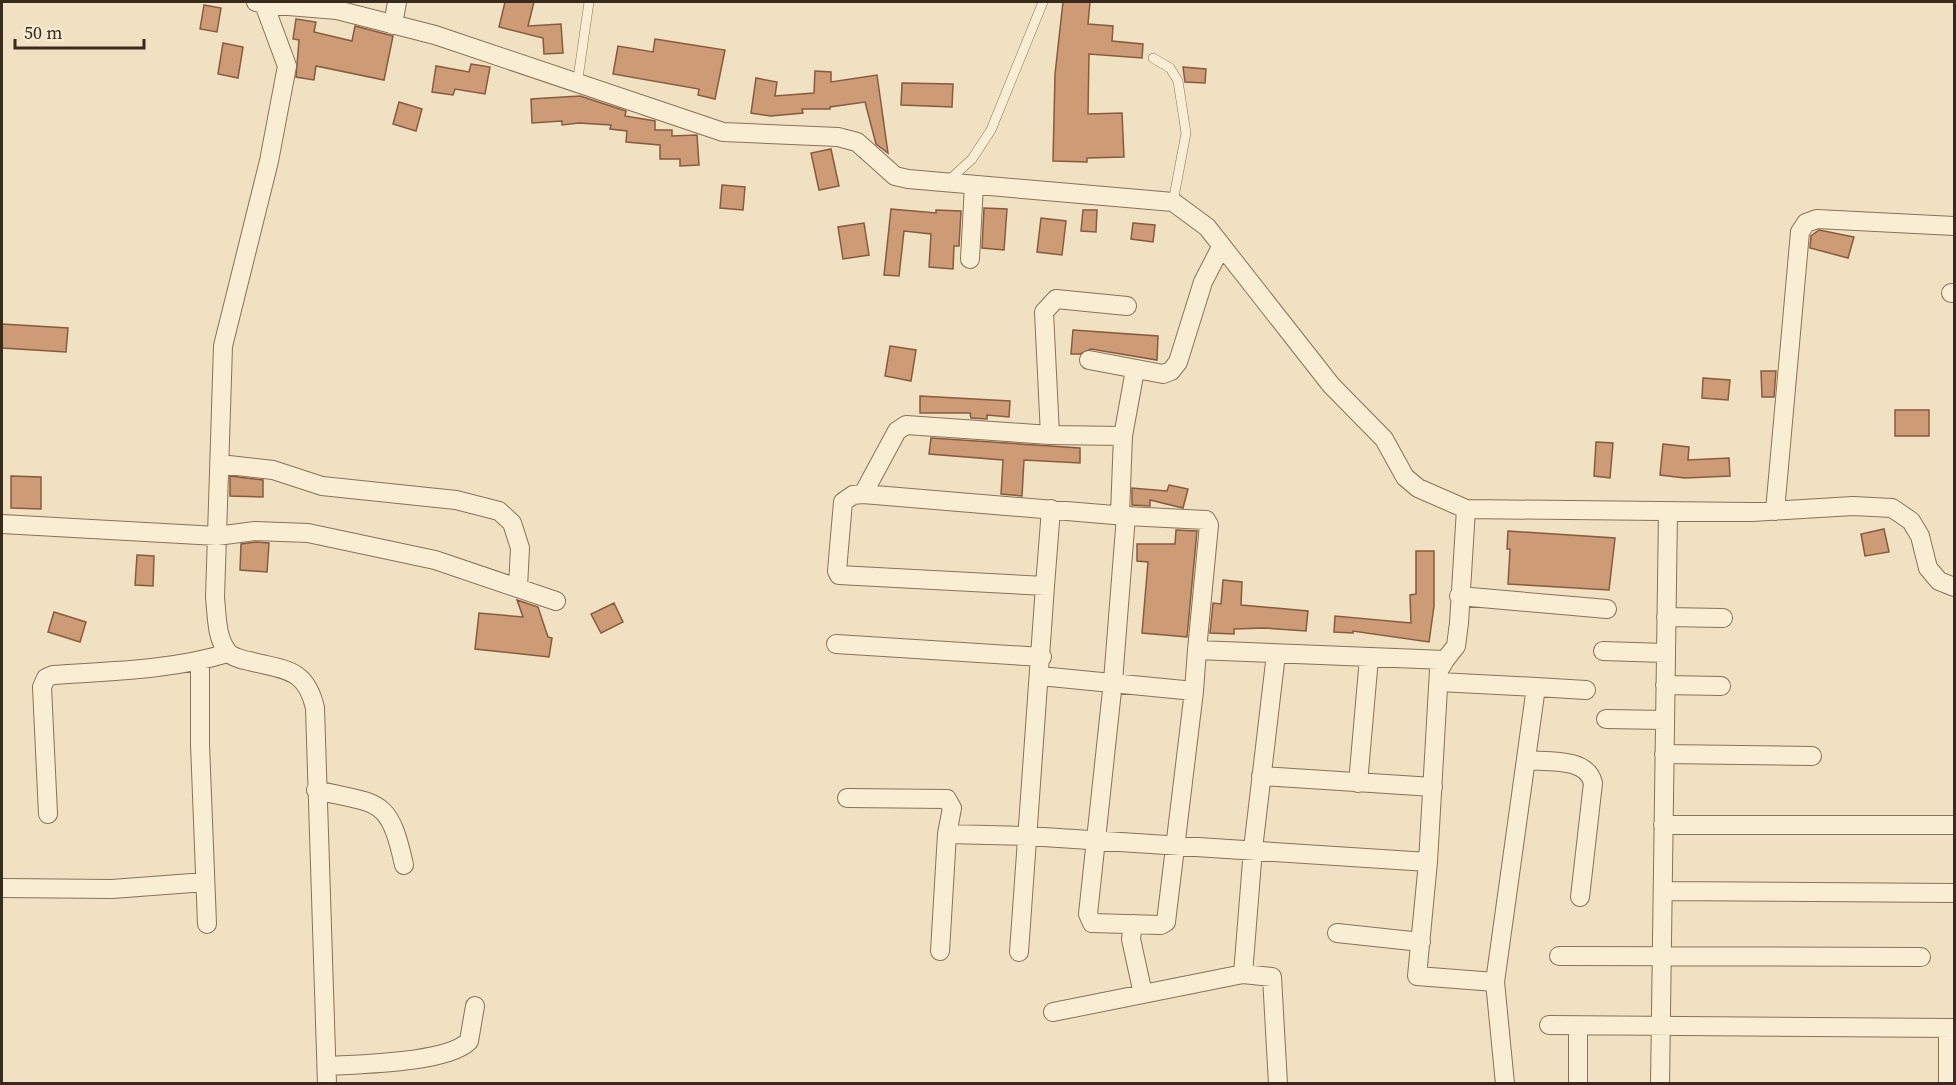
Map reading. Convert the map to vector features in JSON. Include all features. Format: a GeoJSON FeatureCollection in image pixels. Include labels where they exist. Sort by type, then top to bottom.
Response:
{"type":"FeatureCollection","features":[{"type":"Feature","properties":{"kind":"street"},"geometry":{"type":"LineString","coordinates":[[393,25],[397,2]]}},
{"type":"Feature","properties":{"kind":"street"},"geometry":{"type":"LineString","coordinates":[[475,1006],[469,1041],[452,1051],[327,1075],[315,708],[310,687],[294,673],[244,660],[228,653],[221,638],[216,598],[223,346],[269,161],[287,66],[260,3],[337,10],[445,39],[723,132],[838,137],[857,142],[870,151],[895,176],[946,183],[1173,202],[1206,226],[1331,384],[1384,439],[1405,477],[1418,488],[1466,509],[1668,512],[1775,511],[1852,506],[1892,508],[1911,521],[1920,536],[1928,568],[1939,581],[1954,586]]}},
{"type":"Feature","properties":{"kind":"street"},"geometry":{"type":"LineString","coordinates":[[970,259],[974,185]]}},
{"type":"Feature","properties":{"kind":"street"},"geometry":{"type":"LineString","coordinates":[[1775,511],[1800,232],[1806,224],[1817,219],[1954,226]]}},
{"type":"Feature","properties":{"kind":"street"},"geometry":{"type":"LineString","coordinates":[[1089,360],[1162,374],[1171,371],[1178,362],[1203,282],[1221,247]]}},
{"type":"Feature","properties":{"kind":"street"},"geometry":{"type":"LineString","coordinates":[[1050,435],[1044,312],[1056,299],[1127,306]]}},
{"type":"Feature","properties":{"kind":"street"},"geometry":{"type":"LineString","coordinates":[[1045,586],[839,575],[837,571],[843,502],[853,495],[863,494],[1123,515],[1203,519],[1208,522],[1194,692],[1166,922],[1161,926],[1092,923],[1089,920],[1113,681],[1123,515],[1123,436],[1135,370]]}},
{"type":"Feature","properties":{"kind":"street"},"geometry":{"type":"LineString","coordinates":[[863,494],[897,431],[906,424],[1050,435],[1123,436]]}},
{"type":"Feature","properties":{"kind":"street"},"geometry":{"type":"LineString","coordinates":[[220,464],[273,470],[322,486],[456,500],[499,511],[512,523],[520,548],[518,587]]}},
{"type":"Feature","properties":{"kind":"street"},"geometry":{"type":"LineString","coordinates":[[1019,951],[1051,509]]}},
{"type":"Feature","properties":{"kind":"street"},"geometry":{"type":"LineString","coordinates":[[1466,509],[1456,646],[1439,670],[1428,862],[1417,976],[1496,982]]}},
{"type":"Feature","properties":{"kind":"street"},"geometry":{"type":"LineString","coordinates":[[1660,1083],[1668,512]]}},
{"type":"Feature","properties":{"kind":"street"},"geometry":{"type":"LineString","coordinates":[[2,524],[217,536],[255,531],[308,533],[435,560],[556,602]]}},
{"type":"Feature","properties":{"kind":"street"},"geometry":{"type":"LineString","coordinates":[[1459,596],[1607,609]]}},
{"type":"Feature","properties":{"kind":"street"},"geometry":{"type":"LineString","coordinates":[[1666,616],[1723,618]]}},
{"type":"Feature","properties":{"kind":"street"},"geometry":{"type":"LineString","coordinates":[[836,645],[1042,657]]}},
{"type":"Feature","properties":{"kind":"street"},"geometry":{"type":"LineString","coordinates":[[1197,650],[1445,660]]}},
{"type":"Feature","properties":{"kind":"street"},"geometry":{"type":"LineString","coordinates":[[1603,651],[1665,653]]}},
{"type":"Feature","properties":{"kind":"street"},"geometry":{"type":"LineString","coordinates":[[48,814],[42,687],[46,678],[53,675],[200,662],[228,653]]}},
{"type":"Feature","properties":{"kind":"street"},"geometry":{"type":"LineString","coordinates":[[1243,974],[1253,849],[1276,654]]}},
{"type":"Feature","properties":{"kind":"street"},"geometry":{"type":"LineString","coordinates":[[1358,783],[1369,658]]}},
{"type":"Feature","properties":{"kind":"street"},"geometry":{"type":"LineString","coordinates":[[200,662],[207,924]]}},
{"type":"Feature","properties":{"kind":"street"},"geometry":{"type":"LineString","coordinates":[[1040,676],[1113,681],[1194,692]]}},
{"type":"Feature","properties":{"kind":"street"},"geometry":{"type":"LineString","coordinates":[[1439,682],[1586,690]]}},
{"type":"Feature","properties":{"kind":"street"},"geometry":{"type":"LineString","coordinates":[[1665,685],[1721,686]]}},
{"type":"Feature","properties":{"kind":"street"},"geometry":{"type":"LineString","coordinates":[[1505,1083],[1496,982],[1536,687]]}},
{"type":"Feature","properties":{"kind":"street"},"geometry":{"type":"LineString","coordinates":[[1605,719],[1665,720]]}},
{"type":"Feature","properties":{"kind":"street"},"geometry":{"type":"LineString","coordinates":[[1664,754],[1812,756]]}},
{"type":"Feature","properties":{"kind":"street"},"geometry":{"type":"LineString","coordinates":[[1526,760],[1568,764],[1586,769],[1591,776],[1593,783],[1580,897]]}},
{"type":"Feature","properties":{"kind":"street"},"geometry":{"type":"LineString","coordinates":[[1261,776],[1433,787]]}},
{"type":"Feature","properties":{"kind":"street"},"geometry":{"type":"LineString","coordinates":[[316,790],[375,804],[390,817],[404,866]]}},
{"type":"Feature","properties":{"kind":"street"},"geometry":{"type":"LineString","coordinates":[[847,798],[947,799],[952,808],[947,834],[940,951]]}},
{"type":"Feature","properties":{"kind":"street"},"geometry":{"type":"LineString","coordinates":[[1663,825],[1954,825]]}},
{"type":"Feature","properties":{"kind":"street"},"geometry":{"type":"LineString","coordinates":[[947,834],[1028,836],[1253,849],[1428,862]]}},
{"type":"Feature","properties":{"kind":"street"},"geometry":{"type":"LineString","coordinates":[[2,888],[112,889],[205,882]]}},
{"type":"Feature","properties":{"kind":"street"},"geometry":{"type":"LineString","coordinates":[[1663,891],[1954,893]]}},
{"type":"Feature","properties":{"kind":"street"},"geometry":{"type":"LineString","coordinates":[[1133,924],[1131,939],[1143,994]]}},
{"type":"Feature","properties":{"kind":"street"},"geometry":{"type":"LineString","coordinates":[[1337,933],[1421,942]]}},
{"type":"Feature","properties":{"kind":"street"},"geometry":{"type":"LineString","coordinates":[[1559,956],[1922,957]]}},
{"type":"Feature","properties":{"kind":"street"},"geometry":{"type":"LineString","coordinates":[[1053,1012],[1243,974],[1272,977],[1278,1083]]}},
{"type":"Feature","properties":{"kind":"street"},"geometry":{"type":"LineString","coordinates":[[1549,1025],[1951,1028],[1948,1083]]}},
{"type":"Feature","properties":{"kind":"street"},"geometry":{"type":"LineString","coordinates":[[1578,1026],[1578,1083]]}},
{"type":"Feature","properties":{"kind":"lane"},"geometry":{"type":"LineString","coordinates":[[577,85],[589,2]]}},
{"type":"Feature","properties":{"kind":"lane"},"geometry":{"type":"LineString","coordinates":[[946,183],[972,159],[991,130],[1043,2]]}},
{"type":"Feature","properties":{"kind":"lane"},"geometry":{"type":"LineString","coordinates":[[1153,58],[1170,68],[1178,81],[1186,133],[1173,202]]}},
{"type":"Feature","properties":{"kind":"building"},"geometry":{"type":"Polygon","coordinates":[[[505,2],[534,2],[528,26],[561,24],[563,53],[544,54],[543,38],[499,27],[505,2]]]}},
{"type":"Feature","properties":{"kind":"building"},"geometry":{"type":"Polygon","coordinates":[[[1063,2],[1090,2],[1088,24],[1113,26],[1112,41],[1143,44],[1142,58],[1089,54],[1088,114],[1122,113],[1124,157],[1087,158],[1087,162],[1053,161],[1055,74],[1063,2]]]}},
{"type":"Feature","properties":{"kind":"building"},"geometry":{"type":"Polygon","coordinates":[[[204,5],[221,8],[217,32],[200,29],[204,5]]]}},
{"type":"Feature","properties":{"kind":"building"},"geometry":{"type":"Polygon","coordinates":[[[296,19],[316,22],[314,32],[352,41],[355,26],[393,36],[384,80],[316,66],[314,80],[296,77],[299,40],[293,39],[296,19]]]}},
{"type":"Feature","properties":{"kind":"building"},"geometry":{"type":"Polygon","coordinates":[[[655,39],[725,50],[715,99],[698,95],[699,89],[613,74],[618,46],[653,52],[655,39]]]}},
{"type":"Feature","properties":{"kind":"building"},"geometry":{"type":"Polygon","coordinates":[[[223,43],[243,47],[238,78],[218,74],[223,43]]]}},
{"type":"Feature","properties":{"kind":"building"},"geometry":{"type":"Polygon","coordinates":[[[471,64],[490,67],[485,94],[455,89],[453,95],[432,92],[436,66],[469,72],[471,64]]]}},
{"type":"Feature","properties":{"kind":"building"},"geometry":{"type":"Polygon","coordinates":[[[1183,67],[1206,69],[1205,83],[1185,82],[1183,67]]]}},
{"type":"Feature","properties":{"kind":"building"},"geometry":{"type":"Polygon","coordinates":[[[815,71],[831,72],[831,82],[877,75],[888,153],[876,144],[865,102],[830,107],[830,109],[802,109],[803,113],[771,116],[751,113],[756,78],[777,82],[775,96],[814,93],[815,71]]]}},
{"type":"Feature","properties":{"kind":"building"},"geometry":{"type":"Polygon","coordinates":[[[902,83],[953,84],[952,107],[901,105],[902,83]]]}},
{"type":"Feature","properties":{"kind":"building"},"geometry":{"type":"Polygon","coordinates":[[[580,96],[626,111],[625,116],[655,121],[655,130],[672,130],[672,136],[697,135],[699,165],[680,166],[680,159],[660,159],[660,145],[626,142],[627,131],[610,129],[611,125],[579,123],[562,125],[562,121],[532,123],[531,99],[580,96]]]}},
{"type":"Feature","properties":{"kind":"building"},"geometry":{"type":"Polygon","coordinates":[[[399,102],[422,109],[416,131],[393,124],[399,102]]]}},
{"type":"Feature","properties":{"kind":"building"},"geometry":{"type":"Polygon","coordinates":[[[831,149],[839,186],[819,190],[811,153],[831,149]]]}},
{"type":"Feature","properties":{"kind":"building"},"geometry":{"type":"Polygon","coordinates":[[[722,185],[745,187],[743,210],[720,208],[722,185]]]}},
{"type":"Feature","properties":{"kind":"building"},"geometry":{"type":"Polygon","coordinates":[[[984,208],[1007,209],[1004,250],[982,248],[984,208]]]}},
{"type":"Feature","properties":{"kind":"building"},"geometry":{"type":"Polygon","coordinates":[[[891,209],[936,213],[936,210],[961,211],[959,246],[954,246],[953,269],[929,267],[931,234],[904,231],[899,276],[884,275],[891,209]]]}},
{"type":"Feature","properties":{"kind":"building"},"geometry":{"type":"Polygon","coordinates":[[[1083,210],[1097,210],[1096,232],[1081,231],[1083,210]]]}},
{"type":"Feature","properties":{"kind":"building"},"geometry":{"type":"Polygon","coordinates":[[[1041,218],[1066,221],[1062,255],[1037,252],[1041,218]]]}},
{"type":"Feature","properties":{"kind":"building"},"geometry":{"type":"Polygon","coordinates":[[[864,223],[869,255],[843,259],[838,227],[864,223]]]}},
{"type":"Feature","properties":{"kind":"building"},"geometry":{"type":"Polygon","coordinates":[[[1133,223],[1155,225],[1153,242],[1131,239],[1133,223]]]}},
{"type":"Feature","properties":{"kind":"building"},"geometry":{"type":"Polygon","coordinates":[[[1819,230],[1854,237],[1848,258],[1810,248],[1811,236],[1819,230]]]}},
{"type":"Feature","properties":{"kind":"building"},"geometry":{"type":"Polygon","coordinates":[[[2,324],[68,328],[66,352],[2,348],[2,324]]]}},
{"type":"Feature","properties":{"kind":"building"},"geometry":{"type":"Polygon","coordinates":[[[1073,330],[1158,336],[1157,360],[1091,349],[1080,354],[1071,354],[1073,330]]]}},
{"type":"Feature","properties":{"kind":"building"},"geometry":{"type":"Polygon","coordinates":[[[890,346],[916,350],[911,381],[885,376],[890,346]]]}},
{"type":"Feature","properties":{"kind":"building"},"geometry":{"type":"Polygon","coordinates":[[[1761,371],[1776,371],[1774,397],[1762,397],[1761,371]]]}},
{"type":"Feature","properties":{"kind":"building"},"geometry":{"type":"Polygon","coordinates":[[[1703,378],[1730,380],[1728,400],[1702,398],[1703,378]]]}},
{"type":"Feature","properties":{"kind":"building"},"geometry":{"type":"Polygon","coordinates":[[[920,396],[1010,401],[1009,417],[987,415],[987,419],[971,418],[970,413],[920,413],[920,396]]]}},
{"type":"Feature","properties":{"kind":"building"},"geometry":{"type":"Polygon","coordinates":[[[1895,410],[1929,410],[1929,436],[1895,436],[1895,410]]]}},
{"type":"Feature","properties":{"kind":"building"},"geometry":{"type":"Polygon","coordinates":[[[931,438],[1080,448],[1080,463],[1024,460],[1022,496],[1001,494],[1003,460],[929,454],[931,438]]]}},
{"type":"Feature","properties":{"kind":"building"},"geometry":{"type":"Polygon","coordinates":[[[1596,442],[1613,443],[1610,478],[1594,476],[1596,442]]]}},
{"type":"Feature","properties":{"kind":"building"},"geometry":{"type":"Polygon","coordinates":[[[1663,444],[1689,447],[1688,460],[1729,458],[1730,476],[1685,478],[1660,475],[1663,444]]]}},
{"type":"Feature","properties":{"kind":"building"},"geometry":{"type":"Polygon","coordinates":[[[11,476],[41,477],[41,509],[11,508],[11,476]]]}},
{"type":"Feature","properties":{"kind":"building"},"geometry":{"type":"Polygon","coordinates":[[[230,476],[263,480],[263,497],[230,496],[230,476]]]}},
{"type":"Feature","properties":{"kind":"building"},"geometry":{"type":"Polygon","coordinates":[[[1169,485],[1188,489],[1183,508],[1150,500],[1150,506],[1132,505],[1132,488],[1167,491],[1169,485]]]}},
{"type":"Feature","properties":{"kind":"building"},"geometry":{"type":"Polygon","coordinates":[[[1884,529],[1889,552],[1865,556],[1861,534],[1884,529]]]}},
{"type":"Feature","properties":{"kind":"building"},"geometry":{"type":"Polygon","coordinates":[[[1176,530],[1197,531],[1187,637],[1142,633],[1148,562],[1137,561],[1137,544],[1175,544],[1176,530]]]}},
{"type":"Feature","properties":{"kind":"building"},"geometry":{"type":"Polygon","coordinates":[[[1508,531],[1615,538],[1609,590],[1508,584],[1510,549],[1507,549],[1508,531]]]}},
{"type":"Feature","properties":{"kind":"building"},"geometry":{"type":"Polygon","coordinates":[[[269,543],[267,572],[240,570],[241,544],[269,543]]]}},
{"type":"Feature","properties":{"kind":"building"},"geometry":{"type":"Polygon","coordinates":[[[1416,551],[1434,551],[1434,606],[1429,642],[1353,631],[1353,633],[1334,632],[1335,616],[1411,623],[1410,595],[1416,594],[1416,551]]]}},
{"type":"Feature","properties":{"kind":"building"},"geometry":{"type":"Polygon","coordinates":[[[137,555],[154,556],[153,586],[135,585],[137,555]]]}},
{"type":"Feature","properties":{"kind":"building"},"geometry":{"type":"Polygon","coordinates":[[[1223,580],[1242,582],[1241,605],[1308,611],[1306,631],[1264,628],[1234,629],[1234,634],[1210,633],[1213,603],[1221,604],[1223,580]]]}},
{"type":"Feature","properties":{"kind":"building"},"geometry":{"type":"Polygon","coordinates":[[[517,600],[538,607],[548,637],[552,638],[549,657],[475,649],[479,613],[523,617],[517,600]]]}},
{"type":"Feature","properties":{"kind":"building"},"geometry":{"type":"Polygon","coordinates":[[[614,603],[623,622],[601,633],[591,614],[614,603]]]}},
{"type":"Feature","properties":{"kind":"building"},"geometry":{"type":"Polygon","coordinates":[[[54,612],[86,622],[80,642],[48,632],[54,612]]]}}]}
